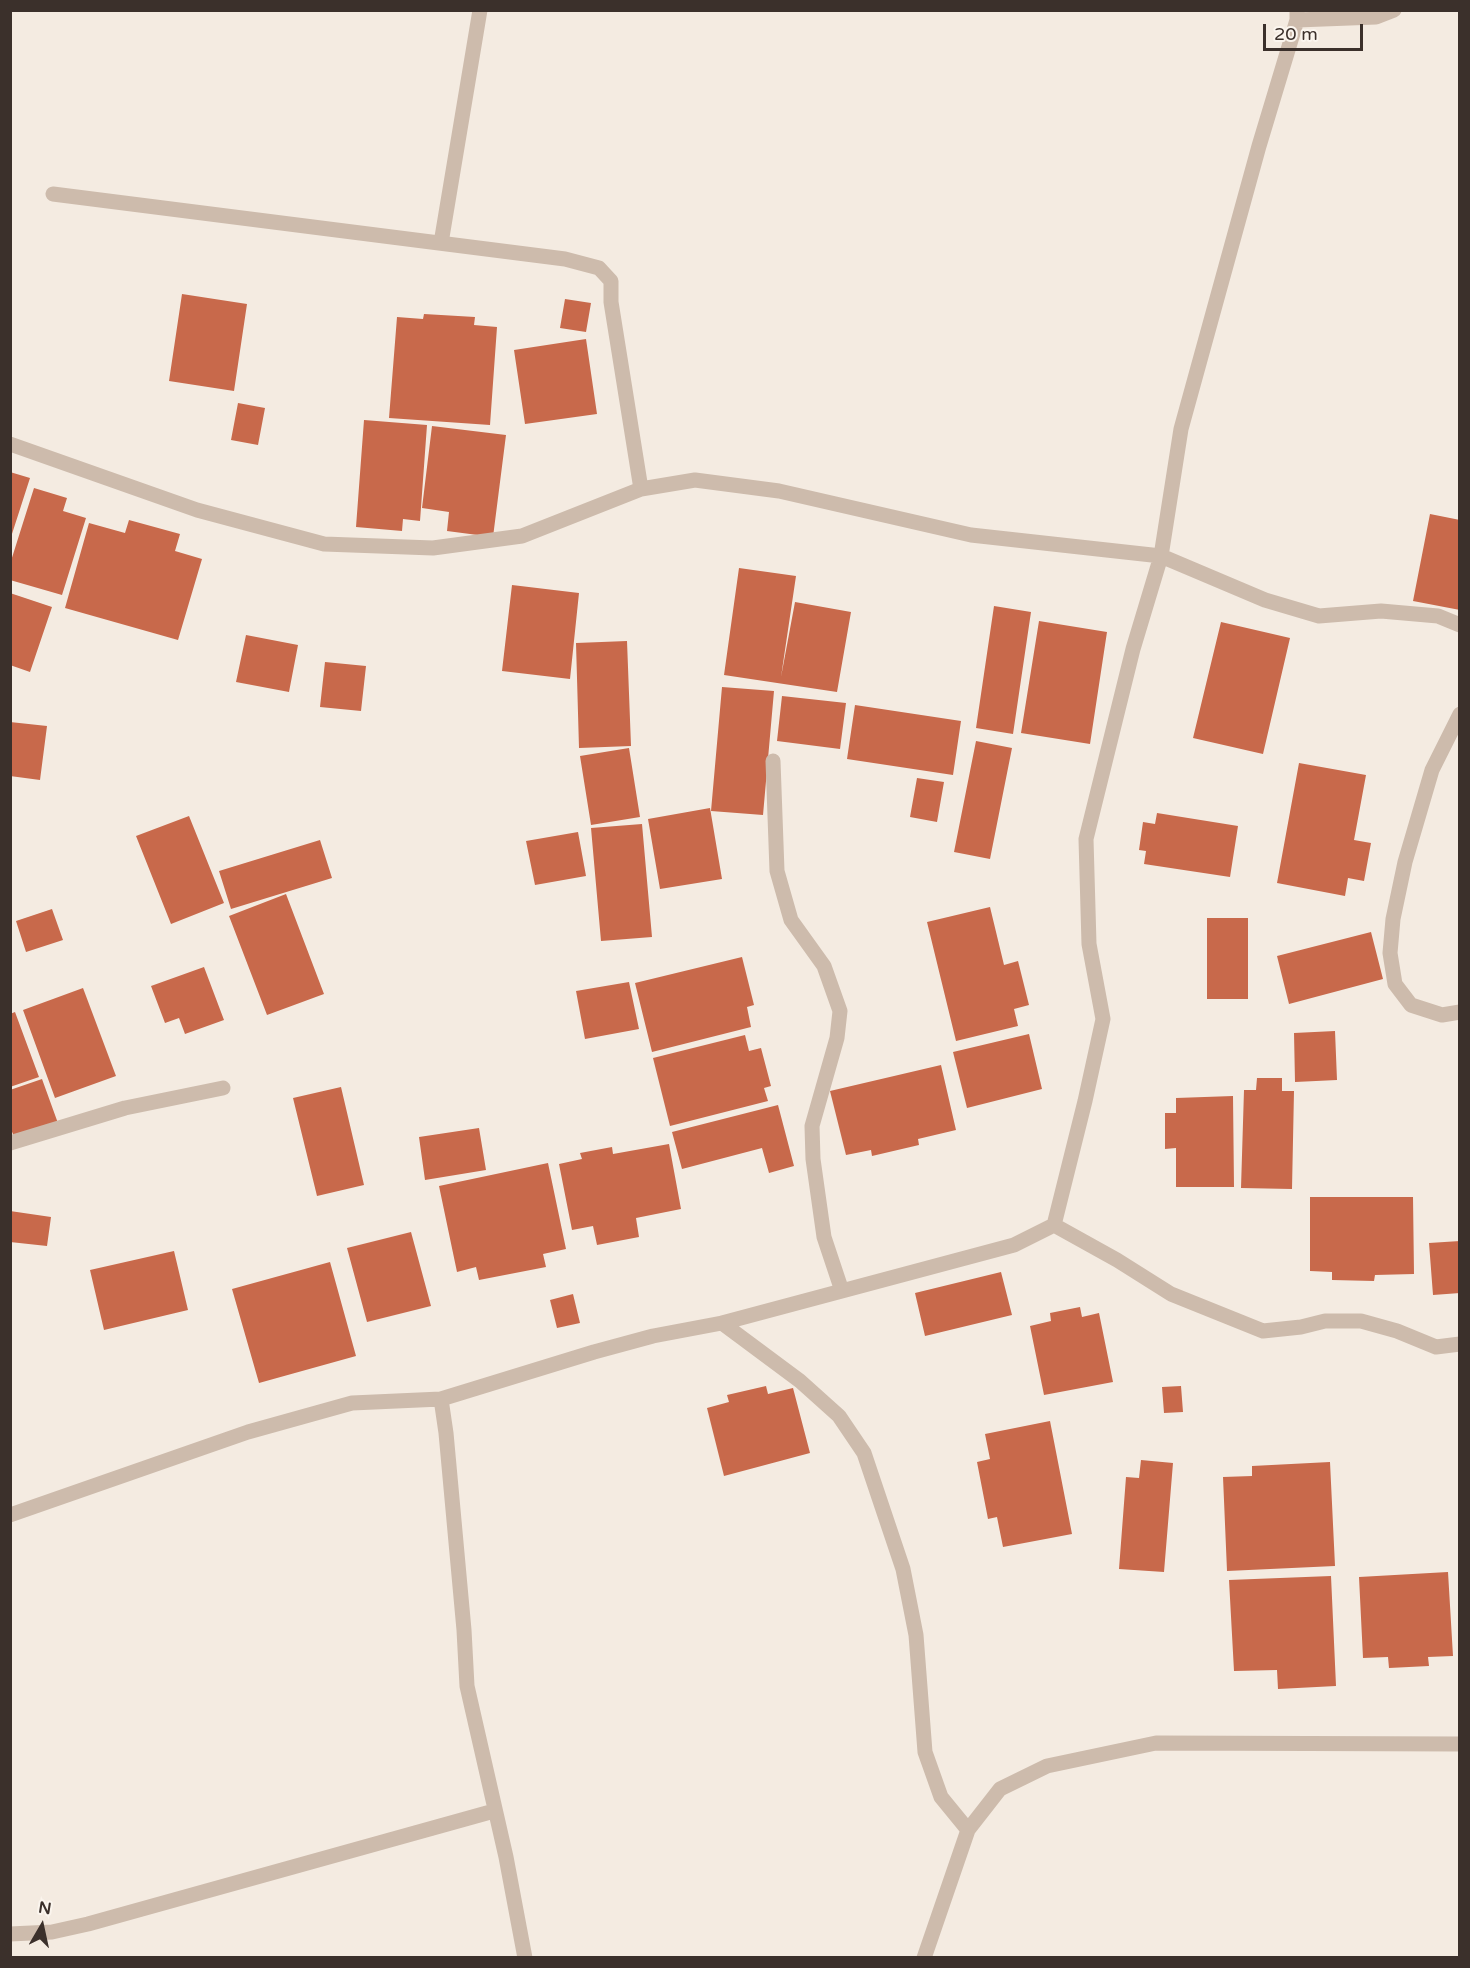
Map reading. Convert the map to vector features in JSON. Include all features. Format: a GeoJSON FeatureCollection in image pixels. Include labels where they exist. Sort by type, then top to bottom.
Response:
{"type":"FeatureCollection","features":[{"type":"Feature","properties":{"kind":"street"},"geometry":{"type":"LineString","coordinates":[[441,243],[480,10]]}},
{"type":"Feature","properties":{"kind":"street"},"geometry":{"type":"LineString","coordinates":[[10,1515],[248,1432],[352,1403],[441,1399],[653,1336],[722,1323],[1014,1245],[1054,1225],[1103,1018],[1089,945],[1086,839],[1133,650],[1161,556],[1181,429],[1259,146],[1297,15],[1376,17],[1394,10]]}},
{"type":"Feature","properties":{"kind":"street"},"geometry":{"type":"LineString","coordinates":[[53,194],[565,259],[599,268],[611,281],[611,302],[641,489]]}},
{"type":"Feature","properties":{"kind":"street"},"geometry":{"type":"LineString","coordinates":[[10,444],[197,510],[324,544],[433,548],[522,536],[641,489],[695,480],[779,491],[971,535],[1161,556],[1264,600],[1319,616],[1381,611],[1438,616],[1460,625]]}},
{"type":"Feature","properties":{"kind":"street"},"geometry":{"type":"LineString","coordinates":[[1460,714],[1432,770],[1408,850],[1394,919],[1390,953],[1395,984],[1411,1005],[1442,1015],[1460,1012]]}},
{"type":"Feature","properties":{"kind":"street"},"geometry":{"type":"LineString","coordinates":[[773,761],[777,871],[791,920],[824,966],[840,1011],[837,1038],[812,1126],[813,1159],[824,1237],[842,1291]]}},
{"type":"Feature","properties":{"kind":"street"},"geometry":{"type":"LineString","coordinates":[[10,1143],[124,1108],[223,1088]]}},
{"type":"Feature","properties":{"kind":"street"},"geometry":{"type":"LineString","coordinates":[[1054,1225],[1117,1260],[1171,1294],[1263,1331],[1301,1327],[1325,1321],[1361,1321],[1397,1331],[1436,1347],[1460,1344]]}},
{"type":"Feature","properties":{"kind":"street"},"geometry":{"type":"LineString","coordinates":[[722,1323],[800,1381],[839,1416],[864,1453],[903,1569],[916,1635],[925,1752],[941,1797],[968,1830]]}},
{"type":"Feature","properties":{"kind":"street"},"geometry":{"type":"LineString","coordinates":[[441,1399],[464,1630],[467,1686],[506,1857],[525,1958]]}},
{"type":"Feature","properties":{"kind":"street"},"geometry":{"type":"LineString","coordinates":[[924,1958],[968,1830],[1000,1789],[1047,1766],[1156,1743],[1460,1744]]}},
{"type":"Feature","properties":{"kind":"street"},"geometry":{"type":"LineString","coordinates":[[10,1934],[52,1932],[88,1924],[494,1811]]}},
{"type":"Feature","properties":{"kind":"building"},"geometry":{"type":"Polygon","coordinates":[[[182,294],[247,304],[234,391],[169,381],[182,294]]]}},
{"type":"Feature","properties":{"kind":"building"},"geometry":{"type":"Polygon","coordinates":[[[565,299],[591,303],[586,332],[560,328],[565,299]]]}},
{"type":"Feature","properties":{"kind":"building"},"geometry":{"type":"Polygon","coordinates":[[[424,314],[475,317],[474,325],[497,327],[490,425],[389,418],[397,317],[423,319],[424,314]]]}},
{"type":"Feature","properties":{"kind":"building"},"geometry":{"type":"Polygon","coordinates":[[[586,339],[597,414],[525,424],[514,350],[586,339]]]}},
{"type":"Feature","properties":{"kind":"building"},"geometry":{"type":"Polygon","coordinates":[[[238,403],[265,408],[258,445],[231,440],[238,403]]]}},
{"type":"Feature","properties":{"kind":"building"},"geometry":{"type":"Polygon","coordinates":[[[364,420],[427,425],[420,521],[403,519],[402,531],[356,527],[364,420]]]}},
{"type":"Feature","properties":{"kind":"building"},"geometry":{"type":"Polygon","coordinates":[[[432,426],[506,435],[493,537],[447,531],[449,512],[422,508],[432,426]]]}},
{"type":"Feature","properties":{"kind":"building"},"geometry":{"type":"Polygon","coordinates":[[[10,472],[30,478],[11,537],[10,537],[10,472]]]}},
{"type":"Feature","properties":{"kind":"building"},"geometry":{"type":"Polygon","coordinates":[[[34,488],[67,498],[63,511],[86,518],[62,595],[10,580],[10,564],[34,488]]]}},
{"type":"Feature","properties":{"kind":"building"},"geometry":{"type":"Polygon","coordinates":[[[1430,514],[1460,520],[1460,610],[1413,601],[1430,514]]]}},
{"type":"Feature","properties":{"kind":"building"},"geometry":{"type":"Polygon","coordinates":[[[129,520],[180,534],[175,551],[202,559],[178,640],[65,608],[89,523],[125,533],[129,520]]]}},
{"type":"Feature","properties":{"kind":"building"},"geometry":{"type":"Polygon","coordinates":[[[739,568],[796,576],[781,677],[795,602],[851,612],[837,692],[724,675],[739,568]]]}},
{"type":"Feature","properties":{"kind":"building"},"geometry":{"type":"Polygon","coordinates":[[[512,585],[579,593],[570,679],[502,671],[512,585]]]}},
{"type":"Feature","properties":{"kind":"building"},"geometry":{"type":"Polygon","coordinates":[[[10,593],[52,607],[30,672],[10,665],[10,593]]]}},
{"type":"Feature","properties":{"kind":"building"},"geometry":{"type":"Polygon","coordinates":[[[994,606],[1031,612],[1013,734],[976,728],[994,606]]]}},
{"type":"Feature","properties":{"kind":"building"},"geometry":{"type":"Polygon","coordinates":[[[1039,621],[1107,632],[1090,744],[1021,733],[1039,621]]]}},
{"type":"Feature","properties":{"kind":"building"},"geometry":{"type":"Polygon","coordinates":[[[1221,622],[1290,638],[1263,754],[1193,738],[1221,622]]]}},
{"type":"Feature","properties":{"kind":"building"},"geometry":{"type":"Polygon","coordinates":[[[246,635],[298,645],[289,692],[236,682],[246,635]]]}},
{"type":"Feature","properties":{"kind":"building"},"geometry":{"type":"Polygon","coordinates":[[[627,641],[631,746],[579,748],[576,643],[627,641]]]}},
{"type":"Feature","properties":{"kind":"building"},"geometry":{"type":"Polygon","coordinates":[[[325,662],[366,666],[361,711],[320,707],[325,662]]]}},
{"type":"Feature","properties":{"kind":"building"},"geometry":{"type":"Polygon","coordinates":[[[722,687],[774,691],[763,815],[711,811],[722,687]]]}},
{"type":"Feature","properties":{"kind":"building"},"geometry":{"type":"Polygon","coordinates":[[[782,696],[846,703],[840,749],[777,741],[782,696]]]}},
{"type":"Feature","properties":{"kind":"building"},"geometry":{"type":"Polygon","coordinates":[[[855,705],[961,721],[953,775],[847,759],[855,705]]]}},
{"type":"Feature","properties":{"kind":"building"},"geometry":{"type":"Polygon","coordinates":[[[10,722],[47,726],[40,780],[10,776],[10,722]]]}},
{"type":"Feature","properties":{"kind":"building"},"geometry":{"type":"Polygon","coordinates":[[[976,741],[1012,748],[990,859],[954,852],[976,741]]]}},
{"type":"Feature","properties":{"kind":"building"},"geometry":{"type":"Polygon","coordinates":[[[629,748],[640,817],[591,825],[580,756],[629,748]]]}},
{"type":"Feature","properties":{"kind":"building"},"geometry":{"type":"Polygon","coordinates":[[[1299,763],[1366,775],[1354,840],[1371,843],[1364,881],[1348,878],[1345,896],[1277,883],[1299,763]]]}},
{"type":"Feature","properties":{"kind":"building"},"geometry":{"type":"Polygon","coordinates":[[[917,778],[944,782],[937,822],[910,817],[917,778]]]}},
{"type":"Feature","properties":{"kind":"building"},"geometry":{"type":"Polygon","coordinates":[[[710,808],[722,879],[660,889],[648,819],[710,808]]]}},
{"type":"Feature","properties":{"kind":"building"},"geometry":{"type":"Polygon","coordinates":[[[1157,813],[1238,826],[1230,877],[1144,864],[1146,851],[1139,850],[1143,822],[1155,824],[1157,813]]]}},
{"type":"Feature","properties":{"kind":"building"},"geometry":{"type":"Polygon","coordinates":[[[189,816],[224,903],[171,924],[136,836],[189,816]]]}},
{"type":"Feature","properties":{"kind":"building"},"geometry":{"type":"Polygon","coordinates":[[[642,824],[652,937],[601,941],[591,828],[642,824]]]}},
{"type":"Feature","properties":{"kind":"building"},"geometry":{"type":"Polygon","coordinates":[[[578,832],[586,876],[535,885],[526,841],[578,832]]]}},
{"type":"Feature","properties":{"kind":"building"},"geometry":{"type":"Polygon","coordinates":[[[320,840],[332,878],[231,909],[219,871],[320,840]]]}},
{"type":"Feature","properties":{"kind":"building"},"geometry":{"type":"Polygon","coordinates":[[[286,894],[324,994],[267,1015],[229,916],[286,894]]]}},
{"type":"Feature","properties":{"kind":"building"},"geometry":{"type":"Polygon","coordinates":[[[990,907],[1004,965],[1018,961],[1029,1005],[1014,1009],[1018,1026],[956,1041],[927,922],[990,907]]]}},
{"type":"Feature","properties":{"kind":"building"},"geometry":{"type":"Polygon","coordinates":[[[52,909],[63,940],[26,952],[16,921],[52,909]]]}},
{"type":"Feature","properties":{"kind":"building"},"geometry":{"type":"Polygon","coordinates":[[[1207,918],[1248,918],[1248,999],[1207,999],[1207,918]]]}},
{"type":"Feature","properties":{"kind":"building"},"geometry":{"type":"Polygon","coordinates":[[[1371,932],[1383,979],[1289,1004],[1277,956],[1371,932]]]}},
{"type":"Feature","properties":{"kind":"building"},"geometry":{"type":"Polygon","coordinates":[[[742,957],[754,1005],[747,1007],[751,1027],[652,1052],[635,983],[742,957]]]}},
{"type":"Feature","properties":{"kind":"building"},"geometry":{"type":"Polygon","coordinates":[[[204,967],[224,1020],[185,1034],[179,1018],[165,1023],[151,986],[204,967]]]}},
{"type":"Feature","properties":{"kind":"building"},"geometry":{"type":"Polygon","coordinates":[[[629,982],[639,1029],[585,1039],[576,991],[629,982]]]}},
{"type":"Feature","properties":{"kind":"building"},"geometry":{"type":"Polygon","coordinates":[[[83,988],[116,1076],[55,1098],[23,1010],[83,988]]]}},
{"type":"Feature","properties":{"kind":"building"},"geometry":{"type":"Polygon","coordinates":[[[15,1012],[39,1077],[10,1087],[10,1014],[15,1012]]]}},
{"type":"Feature","properties":{"kind":"building"},"geometry":{"type":"Polygon","coordinates":[[[1335,1031],[1337,1080],[1295,1082],[1294,1033],[1335,1031]]]}},
{"type":"Feature","properties":{"kind":"building"},"geometry":{"type":"Polygon","coordinates":[[[1029,1034],[1042,1089],[967,1108],[953,1052],[1029,1034]]]}},
{"type":"Feature","properties":{"kind":"building"},"geometry":{"type":"Polygon","coordinates":[[[745,1035],[749,1051],[761,1048],[771,1086],[764,1088],[768,1101],[670,1126],[653,1058],[745,1035]]]}},
{"type":"Feature","properties":{"kind":"building"},"geometry":{"type":"Polygon","coordinates":[[[941,1065],[956,1130],[918,1139],[919,1145],[872,1156],[871,1150],[846,1155],[830,1091],[941,1065]]]}},
{"type":"Feature","properties":{"kind":"building"},"geometry":{"type":"Polygon","coordinates":[[[1257,1078],[1282,1078],[1282,1091],[1294,1091],[1292,1189],[1241,1188],[1244,1090],[1256,1090],[1257,1078]]]}},
{"type":"Feature","properties":{"kind":"building"},"geometry":{"type":"Polygon","coordinates":[[[42,1079],[59,1126],[15,1139],[10,1127],[10,1090],[42,1079]]]}},
{"type":"Feature","properties":{"kind":"building"},"geometry":{"type":"Polygon","coordinates":[[[341,1087],[364,1185],[317,1196],[293,1098],[341,1087]]]}},
{"type":"Feature","properties":{"kind":"building"},"geometry":{"type":"Polygon","coordinates":[[[1233,1096],[1234,1187],[1176,1187],[1176,1148],[1165,1149],[1165,1113],[1176,1113],[1176,1098],[1233,1096]]]}},
{"type":"Feature","properties":{"kind":"building"},"geometry":{"type":"Polygon","coordinates":[[[778,1105],[794,1166],[769,1173],[762,1148],[682,1169],[672,1132],[778,1105]]]}},
{"type":"Feature","properties":{"kind":"building"},"geometry":{"type":"Polygon","coordinates":[[[479,1128],[486,1170],[425,1180],[419,1137],[479,1128]]]}},
{"type":"Feature","properties":{"kind":"building"},"geometry":{"type":"Polygon","coordinates":[[[669,1144],[681,1209],[636,1218],[639,1237],[597,1245],[593,1226],[572,1230],[559,1164],[582,1159],[580,1153],[612,1147],[613,1154],[669,1144]]]}},
{"type":"Feature","properties":{"kind":"building"},"geometry":{"type":"Polygon","coordinates":[[[548,1163],[566,1249],[543,1254],[546,1267],[479,1280],[476,1267],[457,1272],[439,1186],[548,1163]]]}},
{"type":"Feature","properties":{"kind":"building"},"geometry":{"type":"Polygon","coordinates":[[[1310,1197],[1413,1197],[1414,1274],[1375,1275],[1374,1281],[1332,1280],[1332,1272],[1310,1271],[1310,1197]]]}},
{"type":"Feature","properties":{"kind":"building"},"geometry":{"type":"Polygon","coordinates":[[[10,1211],[51,1217],[47,1246],[10,1242],[10,1211]]]}},
{"type":"Feature","properties":{"kind":"building"},"geometry":{"type":"Polygon","coordinates":[[[411,1232],[431,1306],[367,1322],[347,1248],[411,1232]]]}},
{"type":"Feature","properties":{"kind":"building"},"geometry":{"type":"Polygon","coordinates":[[[1460,1241],[1460,1293],[1433,1295],[1429,1243],[1460,1241]]]}},
{"type":"Feature","properties":{"kind":"building"},"geometry":{"type":"Polygon","coordinates":[[[174,1251],[188,1310],[104,1330],[90,1270],[174,1251]]]}},
{"type":"Feature","properties":{"kind":"building"},"geometry":{"type":"Polygon","coordinates":[[[330,1262],[356,1356],[259,1383],[232,1289],[330,1262]]]}},
{"type":"Feature","properties":{"kind":"building"},"geometry":{"type":"Polygon","coordinates":[[[1001,1272],[1012,1315],[925,1336],[915,1293],[1001,1272]]]}},
{"type":"Feature","properties":{"kind":"building"},"geometry":{"type":"Polygon","coordinates":[[[573,1294],[580,1323],[557,1328],[550,1300],[573,1294]]]}},
{"type":"Feature","properties":{"kind":"building"},"geometry":{"type":"Polygon","coordinates":[[[1080,1307],[1082,1317],[1099,1313],[1113,1382],[1044,1395],[1030,1326],[1051,1321],[1050,1313],[1080,1307]]]}},
{"type":"Feature","properties":{"kind":"building"},"geometry":{"type":"Polygon","coordinates":[[[766,1386],[768,1394],[793,1388],[810,1453],[724,1476],[707,1408],[729,1402],[727,1395],[766,1386]]]}},
{"type":"Feature","properties":{"kind":"building"},"geometry":{"type":"Polygon","coordinates":[[[1181,1386],[1183,1412],[1164,1413],[1162,1387],[1181,1386]]]}},
{"type":"Feature","properties":{"kind":"building"},"geometry":{"type":"Polygon","coordinates":[[[1050,1421],[1072,1534],[1003,1547],[997,1517],[988,1519],[977,1462],[990,1459],[985,1434],[1050,1421]]]}},
{"type":"Feature","properties":{"kind":"building"},"geometry":{"type":"Polygon","coordinates":[[[1141,1460],[1173,1463],[1164,1572],[1119,1569],[1126,1477],[1139,1478],[1141,1460]]]}},
{"type":"Feature","properties":{"kind":"building"},"geometry":{"type":"Polygon","coordinates":[[[1330,1462],[1335,1566],[1227,1571],[1223,1477],[1252,1476],[1252,1466],[1330,1462]]]}},
{"type":"Feature","properties":{"kind":"building"},"geometry":{"type":"Polygon","coordinates":[[[1448,1572],[1453,1656],[1428,1657],[1429,1666],[1389,1668],[1388,1657],[1363,1658],[1359,1577],[1448,1572]]]}},
{"type":"Feature","properties":{"kind":"building"},"geometry":{"type":"Polygon","coordinates":[[[1331,1576],[1336,1686],[1278,1689],[1277,1670],[1234,1671],[1229,1580],[1331,1576]]]}}]}
